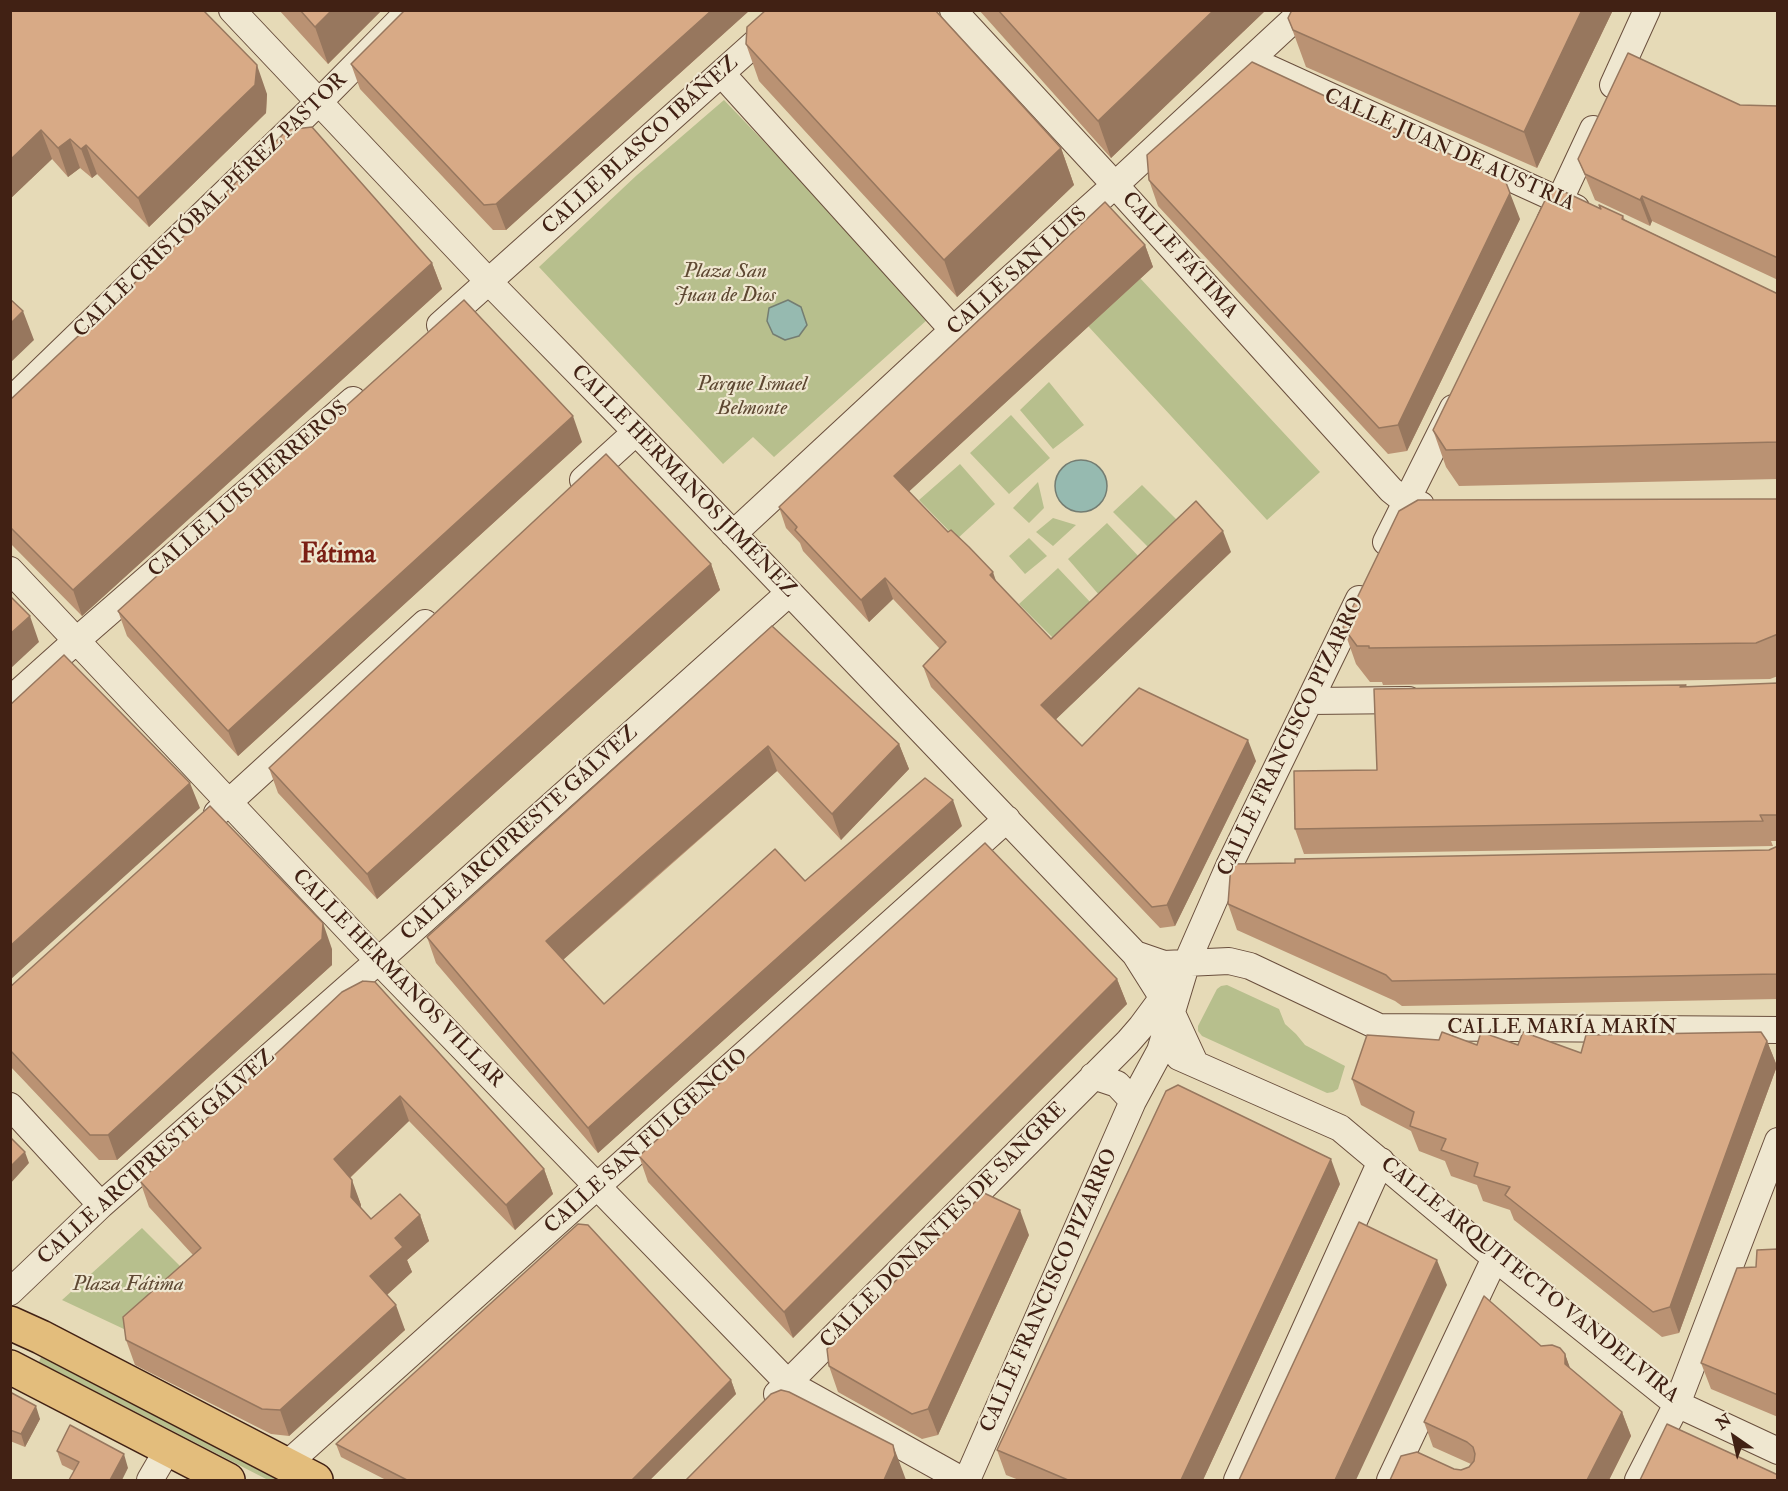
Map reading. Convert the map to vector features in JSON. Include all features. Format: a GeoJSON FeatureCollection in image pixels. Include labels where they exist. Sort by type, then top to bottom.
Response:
{"type":"FeatureCollection","features":[{"type":"Feature","properties":{"kind":"main road"},"geometry":{"type":"LineString","coordinates":[[10,1323],[316,1480]]}},
{"type":"Feature","properties":{"kind":"main road"},"geometry":{"type":"LineString","coordinates":[[10,1367],[157,1468],[228,1480]]}},
{"type":"Feature","properties":{"kind":"street","name":"CALLE HERMANOS JIMÉNEZ"},"geometry":{"type":"LineString","coordinates":[[232,10],[489,282],[636,432],[1135,954],[1167,1004],[1195,1063]]}},
{"type":"Feature","properties":{"kind":"street","name":"CALLE CRISTÓBAL PÉREZ PASTOR"},"geometry":{"type":"LineString","coordinates":[[10,400],[319,102],[410,10]]}},
{"type":"Feature","properties":{"kind":"street","name":"CALLE BLASCO IBÁÑEZ"},"geometry":{"type":"LineString","coordinates":[[489,282],[792,10]]}},
{"type":"Feature","properties":{"kind":"street","name":"CALLE FÁTIMA"},"geometry":{"type":"LineString","coordinates":[[953,10],[1391,490],[1406,502]]}},
{"type":"Feature","properties":{"kind":"street","name":"CALLE SAN LUIS"},"geometry":{"type":"LineString","coordinates":[[733,534],[1304,10]]}},
{"type":"Feature","properties":{"kind":"street"},"geometry":{"type":"LineString","coordinates":[[1539,243],[1647,10]]}},
{"type":"Feature","properties":{"kind":"street","name":"CALLE JUAN DE AUSTRIA"},"geometry":{"type":"LineString","coordinates":[[1251,60],[1598,218]]}},
{"type":"Feature","properties":{"kind":"street"},"geometry":{"type":"LineString","coordinates":[[722,74],[953,330]]}},
{"type":"Feature","properties":{"kind":"street"},"geometry":{"type":"LineString","coordinates":[[421,341],[489,282]]}},
{"type":"Feature","properties":{"kind":"street","name":"CALLE LUIS HERREROS"},"geometry":{"type":"LineString","coordinates":[[10,700],[366,388]]}},
{"type":"Feature","properties":{"kind":"street","name":"CALLE FRANCISCO PIZARRO"},"geometry":{"type":"LineString","coordinates":[[967,1480],[1133,1101],[1160,1050],[1167,1004],[1229,866],[1464,388]]}},
{"type":"Feature","properties":{"kind":"street"},"geometry":{"type":"LineString","coordinates":[[564,497],[636,432]]}},
{"type":"Feature","properties":{"kind":"street"},"geometry":{"type":"LineString","coordinates":[[1406,502],[1449,508]]}},
{"type":"Feature","properties":{"kind":"street","name":"CALLE HERMANOS VILLAR"},"geometry":{"type":"LineString","coordinates":[[10,570],[378,961],[788,1383],[962,1480]]}},
{"type":"Feature","properties":{"kind":"street","name":"CALLE ARCIPRESTE GÁLVEZ"},"geometry":{"type":"LineString","coordinates":[[10,1292],[100,1205],[378,961],[789,593]]}},
{"type":"Feature","properties":{"kind":"street"},"geometry":{"type":"LineString","coordinates":[[203,825],[441,609]]}},
{"type":"Feature","properties":{"kind":"street"},"geometry":{"type":"LineString","coordinates":[[1310,701],[1432,700]]}},
{"type":"Feature","properties":{"kind":"street","name":"CALLE SAN FULGENCIO"},"geometry":{"type":"LineString","coordinates":[[286,1465],[1007,819]]}},
{"type":"Feature","properties":{"kind":"street"},"geometry":{"type":"LineString","coordinates":[[1229,866],[1258,870]]}},
{"type":"Feature","properties":{"kind":"street","name":"CALLE HERMANOS JIMÉNEZ"},"geometry":{"type":"LineString","coordinates":[[1135,954],[1164,964],[1187,962]]}},
{"type":"Feature","properties":{"kind":"street","name":"CALLE MARÍA MARÍN"},"geometry":{"type":"LineString","coordinates":[[1187,962],[1229,960],[1250,966],[1379,1027],[1778,1029]]}},
{"type":"Feature","properties":{"kind":"street","name":"CALLE DONANTES DE SANGRE"},"geometry":{"type":"LineString","coordinates":[[757,1414],[1167,1004]]}},
{"type":"Feature","properties":{"kind":"street"},"geometry":{"type":"LineString","coordinates":[[1160,1050],[1195,1063]]}},
{"type":"Feature","properties":{"kind":"street","name":"CALLE ARQUITECTO VANDELVIRA"},"geometry":{"type":"LineString","coordinates":[[1195,1063],[1340,1128],[1495,1258],[1677,1404],[1778,1451]]}},
{"type":"Feature","properties":{"kind":"street"},"geometry":{"type":"LineString","coordinates":[[1093,1076],[1117,1084],[1133,1101]]}},
{"type":"Feature","properties":{"kind":"street"},"geometry":{"type":"LineString","coordinates":[[10,1106],[100,1205]]}},
{"type":"Feature","properties":{"kind":"street"},"geometry":{"type":"LineString","coordinates":[[1638,1480],[1677,1404],[1778,1141]]}},
{"type":"Feature","properties":{"kind":"street"},"geometry":{"type":"LineString","coordinates":[[1237,1480],[1381,1161]]}},
{"type":"Feature","properties":{"kind":"street"},"geometry":{"type":"LineString","coordinates":[[1390,1480],[1415,1455],[1495,1258]]}},
{"type":"Feature","properties":{"kind":"green space","name":"Plaza San Juan de Dios"},"geometry":{"type":"Polygon","coordinates":[[[724,100],[927,320],[774,457],[753,437],[723,464],[539,267],[637,175],[724,100]]]}},
{"type":"Feature","properties":{"kind":"green space"},"geometry":{"type":"Polygon","coordinates":[[[1140,278],[1320,472],[1267,520],[1088,326],[1140,278]]]}},
{"type":"Feature","properties":{"kind":"green space"},"geometry":{"type":"Polygon","coordinates":[[[1049,382],[1084,425],[1053,449],[1020,410],[1049,382]]]}},
{"type":"Feature","properties":{"kind":"green space"},"geometry":{"type":"Polygon","coordinates":[[[1011,415],[1050,458],[1009,494],[970,453],[1011,415]]]}},
{"type":"Feature","properties":{"kind":"green space"},"geometry":{"type":"Polygon","coordinates":[[[960,464],[995,504],[957,539],[919,500],[960,464]]]}},
{"type":"Feature","properties":{"kind":"green space"},"geometry":{"type":"Polygon","coordinates":[[[1038,482],[1044,508],[1029,523],[1013,508],[1038,482]]]}},
{"type":"Feature","properties":{"kind":"green space"},"geometry":{"type":"Polygon","coordinates":[[[1142,485],[1182,525],[1151,550],[1113,512],[1142,485]]]}},
{"type":"Feature","properties":{"kind":"green space"},"geometry":{"type":"Polygon","coordinates":[[[1053,518],[1076,525],[1053,546],[1036,532],[1053,518]]]}},
{"type":"Feature","properties":{"kind":"green space"},"geometry":{"type":"Polygon","coordinates":[[[1107,523],[1141,559],[1100,596],[1068,559],[1107,523]]]}},
{"type":"Feature","properties":{"kind":"green space"},"geometry":{"type":"Polygon","coordinates":[[[1029,538],[1047,556],[1025,574],[1009,556],[1029,538]]]}},
{"type":"Feature","properties":{"kind":"green space"},"geometry":{"type":"Polygon","coordinates":[[[1058,568],[1091,603],[1054,639],[1019,604],[1058,568]]]}},
{"type":"Feature","properties":{"kind":"green space"},"geometry":{"type":"Polygon","coordinates":[[[1227,985],[1279,1009],[1285,1024],[1305,1045],[1345,1066],[1338,1089],[1327,1093],[1202,1036],[1198,1031],[1198,1026],[1217,989],[1227,985]]]}},
{"type":"Feature","properties":{"kind":"green space","name":"Plaza Fátima"},"geometry":{"type":"Polygon","coordinates":[[[142,1228],[190,1276],[126,1330],[62,1300],[142,1228]]]}},
{"type":"Feature","properties":{"kind":"green space"},"geometry":{"type":"Polygon","coordinates":[[[41,1357],[278,1480],[268,1480],[39,1362],[41,1357]]]}},
{"type":"Feature","properties":{"kind":"water"},"geometry":{"type":"Polygon","coordinates":[[[788,300],[801,307],[807,325],[799,336],[785,340],[773,334],[767,321],[769,308],[788,300]]]}},
{"type":"Feature","properties":{"kind":"water"},"geometry":{"type":"Polygon","coordinates":[[[1081,460],[1091,462],[1099,468],[1105,476],[1107,486],[1105,496],[1099,504],[1091,510],[1081,512],[1071,510],[1063,504],[1057,496],[1055,486],[1057,476],[1063,468],[1071,462],[1081,460]]]}},
{"type":"Feature","properties":{"kind":"building"},"geometry":{"type":"Polygon","coordinates":[[[10,10],[203,10],[257,65],[255,85],[138,198],[86,145],[81,149],[70,139],[58,148],[41,130],[10,160],[10,10]]]}},
{"type":"Feature","properties":{"kind":"building"},"geometry":{"type":"Polygon","coordinates":[[[300,10],[332,10],[315,27],[300,10]]]}},
{"type":"Feature","properties":{"kind":"building"},"geometry":{"type":"Polygon","coordinates":[[[405,10],[712,10],[496,204],[484,205],[351,64],[405,10]]]}},
{"type":"Feature","properties":{"kind":"building"},"geometry":{"type":"Polygon","coordinates":[[[766,10],[935,10],[1061,148],[944,260],[746,44],[747,27],[766,10]]]}},
{"type":"Feature","properties":{"kind":"building"},"geometry":{"type":"Polygon","coordinates":[[[998,10],[1214,10],[1098,121],[998,10]]]}},
{"type":"Feature","properties":{"kind":"building"},"geometry":{"type":"Polygon","coordinates":[[[1292,10],[1582,10],[1524,132],[1293,30],[1288,18],[1292,10]]]}},
{"type":"Feature","properties":{"kind":"building"},"geometry":{"type":"Polygon","coordinates":[[[1628,53],[1740,105],[1778,106],[1778,258],[1642,196],[1640,200],[1585,174],[1578,159],[1628,53]]]}},
{"type":"Feature","properties":{"kind":"building"},"geometry":{"type":"Polygon","coordinates":[[[1252,62],[1505,180],[1510,193],[1398,425],[1379,428],[1149,180],[1147,155],[1252,62]]]}},
{"type":"Feature","properties":{"kind":"building"},"geometry":{"type":"Polygon","coordinates":[[[312,127],[432,263],[73,590],[10,527],[10,400],[174,246],[287,130],[312,127]]]}},
{"type":"Feature","properties":{"kind":"building"},"geometry":{"type":"Polygon","coordinates":[[[1552,186],[1601,209],[1599,205],[1623,216],[1622,219],[1778,294],[1778,442],[1446,450],[1433,430],[1552,186]]]}},
{"type":"Feature","properties":{"kind":"building"},"geometry":{"type":"Polygon","coordinates":[[[1105,202],[1145,245],[894,476],[948,532],[951,530],[969,547],[993,572],[990,575],[1051,639],[1196,501],[1223,531],[1041,705],[1082,746],[1139,688],[1248,740],[1167,905],[1152,907],[923,666],[946,642],[885,578],[861,600],[795,530],[797,527],[779,507],[1105,202]]]}},
{"type":"Feature","properties":{"kind":"building"},"geometry":{"type":"Polygon","coordinates":[[[10,299],[23,311],[10,324],[10,299]]]}},
{"type":"Feature","properties":{"kind":"building"},"geometry":{"type":"Polygon","coordinates":[[[464,300],[573,416],[228,731],[118,611],[464,300]]]}},
{"type":"Feature","properties":{"kind":"building"},"geometry":{"type":"Polygon","coordinates":[[[606,454],[711,564],[367,874],[269,768],[606,454]]]}},
{"type":"Feature","properties":{"kind":"building"},"geometry":{"type":"Polygon","coordinates":[[[1778,499],[1778,634],[1756,643],[1369,648],[1369,646],[1357,646],[1343,627],[1399,511],[1418,500],[1778,499]]]}},
{"type":"Feature","properties":{"kind":"building"},"geometry":{"type":"Polygon","coordinates":[[[10,596],[30,616],[10,634],[10,596]]]}},
{"type":"Feature","properties":{"kind":"building"},"geometry":{"type":"Polygon","coordinates":[[[772,626],[899,744],[832,814],[768,746],[643,855],[546,941],[604,1004],[775,849],[805,881],[925,778],[953,800],[588,1128],[427,937],[772,626]]]}},
{"type":"Feature","properties":{"kind":"building"},"geometry":{"type":"Polygon","coordinates":[[[64,655],[190,783],[10,946],[10,705],[64,655]]]}},
{"type":"Feature","properties":{"kind":"building"},"geometry":{"type":"Polygon","coordinates":[[[1778,683],[1778,815],[1760,815],[1763,821],[1295,829],[1294,771],[1377,770],[1374,689],[1686,685],[1680,687],[1778,683]]]}},
{"type":"Feature","properties":{"kind":"building"},"geometry":{"type":"Polygon","coordinates":[[[210,806],[323,923],[322,939],[108,1135],[90,1135],[10,1050],[10,987],[210,806]]]}},
{"type":"Feature","properties":{"kind":"building"},"geometry":{"type":"Polygon","coordinates":[[[985,843],[1117,979],[784,1312],[639,1156],[985,843]]]}},
{"type":"Feature","properties":{"kind":"building"},"geometry":{"type":"Polygon","coordinates":[[[1778,846],[1777,974],[1392,981],[1386,975],[1228,904],[1231,864],[1295,863],[1295,859],[1769,850],[1778,846]]]}},
{"type":"Feature","properties":{"kind":"building"},"geometry":{"type":"Polygon","coordinates":[[[363,981],[375,982],[544,1169],[506,1205],[400,1096],[334,1159],[352,1180],[351,1197],[371,1219],[400,1194],[420,1215],[395,1238],[403,1247],[370,1276],[396,1305],[280,1410],[262,1409],[126,1340],[123,1317],[201,1248],[140,1181],[342,992],[363,981]]]}},
{"type":"Feature","properties":{"kind":"building"},"geometry":{"type":"Polygon","coordinates":[[[1442,1032],[1477,1045],[1481,1032],[1518,1045],[1523,1032],[1581,1053],[1586,1035],[1761,1032],[1767,1041],[1670,1307],[1653,1312],[1505,1195],[1510,1187],[1474,1176],[1478,1163],[1441,1150],[1446,1139],[1410,1126],[1414,1112],[1352,1079],[1367,1035],[1439,1040],[1442,1032]]]}},
{"type":"Feature","properties":{"kind":"building"},"geometry":{"type":"Polygon","coordinates":[[[1178,1085],[1331,1159],[1181,1480],[1068,1480],[997,1450],[1166,1091],[1178,1085]]]}},
{"type":"Feature","properties":{"kind":"building"},"geometry":{"type":"Polygon","coordinates":[[[10,1137],[25,1152],[10,1167],[10,1137]]]}},
{"type":"Feature","properties":{"kind":"building"},"geometry":{"type":"Polygon","coordinates":[[[984,1193],[1020,1210],[928,1409],[912,1414],[829,1366],[827,1349],[984,1193]]]}},
{"type":"Feature","properties":{"kind":"building"},"geometry":{"type":"Polygon","coordinates":[[[1359,1222],[1437,1260],[1335,1480],[1239,1480],[1359,1222]]]}},
{"type":"Feature","properties":{"kind":"building"},"geometry":{"type":"Polygon","coordinates":[[[578,1224],[588,1225],[731,1380],[632,1480],[407,1480],[336,1444],[578,1224]]]}},
{"type":"Feature","properties":{"kind":"building"},"geometry":{"type":"Polygon","coordinates":[[[1778,1249],[1778,1395],[1701,1363],[1737,1268],[1756,1267],[1757,1250],[1778,1249]]]}},
{"type":"Feature","properties":{"kind":"building"},"geometry":{"type":"Polygon","coordinates":[[[1484,1296],[1541,1346],[1552,1345],[1560,1348],[1565,1354],[1565,1364],[1622,1412],[1587,1480],[1390,1480],[1401,1456],[1417,1452],[1454,1469],[1461,1470],[1469,1467],[1474,1461],[1473,1447],[1467,1442],[1424,1422],[1484,1296]]]}},
{"type":"Feature","properties":{"kind":"building"},"geometry":{"type":"Polygon","coordinates":[[[781,1390],[893,1445],[895,1455],[884,1480],[686,1480],[771,1394],[781,1390]]]}},
{"type":"Feature","properties":{"kind":"building"},"geometry":{"type":"Polygon","coordinates":[[[10,1392],[36,1406],[21,1434],[10,1430],[10,1392]]]}},
{"type":"Feature","properties":{"kind":"building"},"geometry":{"type":"Polygon","coordinates":[[[1667,1424],[1778,1475],[1778,1480],[1640,1480],[1667,1424]]]}},
{"type":"Feature","properties":{"kind":"building"},"geometry":{"type":"Polygon","coordinates":[[[70,1425],[124,1454],[110,1480],[69,1480],[79,1462],[57,1451],[70,1425]]]}},
{"type":"Feature","properties":{"kind":"district","name":"Fátima"},"geometry":{"type":"Point","coordinates":[338,556]}},
{"type":"Feature","properties":{"kind":"park label","name":"Parque Ismael Belmonte"},"geometry":{"type":"Point","coordinates":[752,397]}}]}
